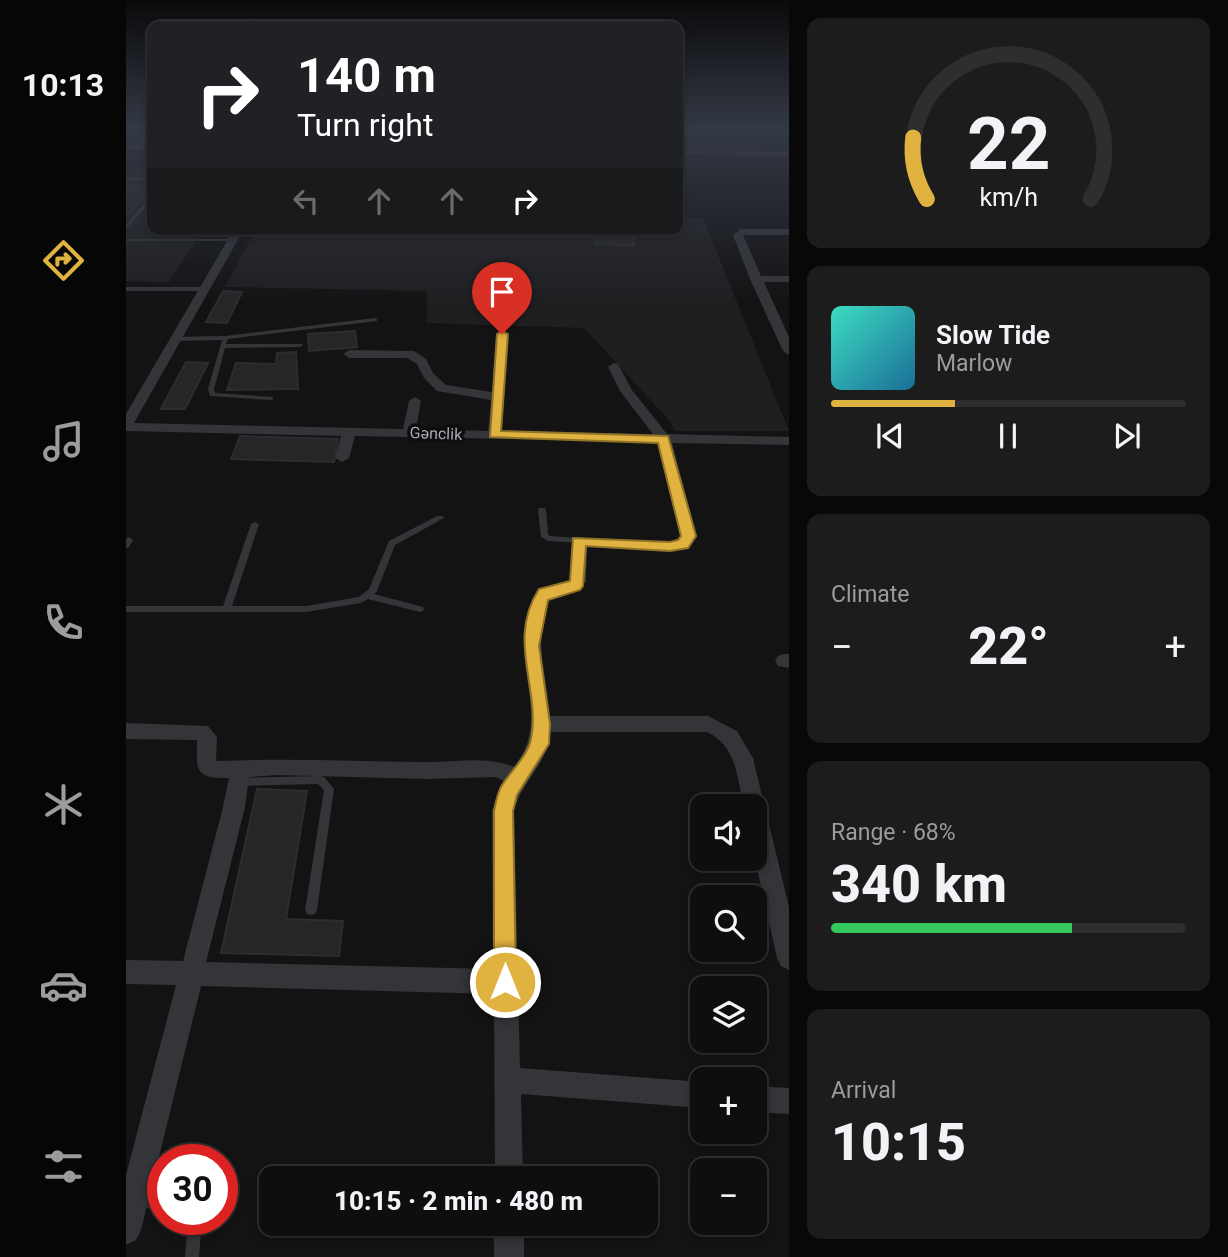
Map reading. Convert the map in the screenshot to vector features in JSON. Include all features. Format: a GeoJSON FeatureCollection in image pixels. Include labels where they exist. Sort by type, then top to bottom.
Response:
{"type":"FeatureCollection","features":[{"type":"Feature","properties":{"kind":"street"},"geometry":{"type":"LineString","coordinates":[[788,349],[755,279],[738,235],[752,231],[789,232]]}},
{"type":"Feature","properties":{"kind":"street"},"geometry":{"type":"LineString","coordinates":[[126,426],[236,235]]}},
{"type":"Feature","properties":{"kind":"street"},"geometry":{"type":"LineString","coordinates":[[755,279],[789,279]]}},
{"type":"Feature","properties":{"kind":"street"},"geometry":{"type":"LineString","coordinates":[[495,434],[502,334]]}},
{"type":"Feature","properties":{"kind":"street"},"geometry":{"type":"LineString","coordinates":[[349,354],[410,354],[422,362],[428,375],[442,388],[458,393],[498,397]]}},
{"type":"Feature","properties":{"kind":"street"},"geometry":{"type":"LineString","coordinates":[[509,1166],[503,811],[508,793],[540,744],[541,724],[531,646],[536,612],[544,593],[574,587],[578,582],[579,541],[670,547],[687,541],[689,536],[663,439],[626,391],[614,367]]}},
{"type":"Feature","properties":{"kind":"street"},"geometry":{"type":"LineString","coordinates":[[409,432],[415,401]]}},
{"type":"Feature","properties":{"kind":"street","name":"Gənclik"},"geometry":{"type":"LineString","coordinates":[[126,426],[789,442]]}},
{"type":"Feature","properties":{"kind":"street"},"geometry":{"type":"LineString","coordinates":[[342,458],[349,430]]}},
{"type":"Feature","properties":{"kind":"street"},"geometry":{"type":"LineString","coordinates":[[541,724],[708,724],[725,730],[735,741],[743,758],[789,958]]}},
{"type":"Feature","properties":{"kind":"street"},"geometry":{"type":"LineString","coordinates":[[126,731],[201,732],[207,737],[206,765],[211,770],[239,776],[277,767],[427,771],[497,769],[518,778]]}},
{"type":"Feature","properties":{"kind":"street"},"geometry":{"type":"LineString","coordinates":[[126,1230],[192,974],[239,776]]}},
{"type":"Feature","properties":{"kind":"street"},"geometry":{"type":"LineString","coordinates":[[126,972],[505,982]]}},
{"type":"Feature","properties":{"kind":"street"},"geometry":{"type":"LineString","coordinates":[[509,1080],[690,1094]]}},
{"type":"Feature","properties":{"kind":"street"},"geometry":{"type":"LineString","coordinates":[[767,1100],[789,1101]]}},
{"type":"Feature","properties":{"kind":"street"},"geometry":{"type":"LineString","coordinates":[[509,1236],[509,1257]]}},
{"type":"Feature","properties":{"kind":"lane"},"geometry":{"type":"LineString","coordinates":[[126,228],[147,203]]}},
{"type":"Feature","properties":{"kind":"lane"},"geometry":{"type":"LineString","coordinates":[[126,240],[236,235]]}},
{"type":"Feature","properties":{"kind":"lane"},"geometry":{"type":"LineString","coordinates":[[126,289],[205,289]]}},
{"type":"Feature","properties":{"kind":"lane"},"geometry":{"type":"LineString","coordinates":[[175,339],[225,338],[375,320]]}},
{"type":"Feature","properties":{"kind":"lane"},"geometry":{"type":"LineString","coordinates":[[225,338],[211,389],[212,395],[271,398]]}},
{"type":"Feature","properties":{"kind":"lane"},"geometry":{"type":"LineString","coordinates":[[222,346],[300,345]]}},
{"type":"Feature","properties":{"kind":"lane"},"geometry":{"type":"LineString","coordinates":[[542,510],[544,535],[548,538],[579,541]]}},
{"type":"Feature","properties":{"kind":"lane"},"geometry":{"type":"LineString","coordinates":[[369,596],[392,543],[440,518]]}},
{"type":"Feature","properties":{"kind":"lane"},"geometry":{"type":"LineString","coordinates":[[227,608],[255,524]]}},
{"type":"Feature","properties":{"kind":"lane"},"geometry":{"type":"LineString","coordinates":[[126,609],[306,609],[353,602],[369,596],[420,609]]}},
{"type":"Feature","properties":{"kind":"lane"},"geometry":{"type":"LineString","coordinates":[[239,776],[320,780],[328,789],[311,910]]}},
{"type":"Feature","properties":{"kind":"lane"},"geometry":{"type":"LineString","coordinates":[[134,1199],[147,1201]]}},
{"type":"Feature","properties":{"kind":"lane"},"geometry":{"type":"LineString","coordinates":[[192,1257],[194,1235]]}},
{"type":"Feature","properties":{"kind":"shaded area"},"geometry":{"type":"Polygon","coordinates":[[[126,187],[147,187],[147,235],[199,235],[169,282],[126,281],[126,187]]]}},
{"type":"Feature","properties":{"kind":"shaded area"},"geometry":{"type":"Polygon","coordinates":[[[683,217],[703,218],[789,431],[675,431],[670,421],[584,328],[427,323],[427,291],[225,287],[253,235],[683,235],[683,217]]]}},
{"type":"Feature","properties":{"kind":"building"},"geometry":{"type":"Polygon","coordinates":[[[126,187],[147,187],[147,193],[126,218],[126,187]]]}},
{"type":"Feature","properties":{"kind":"building"},"geometry":{"type":"Polygon","coordinates":[[[593,235],[632,235],[634,245],[595,244],[593,235]]]}},
{"type":"Feature","properties":{"kind":"building"},"geometry":{"type":"Polygon","coordinates":[[[223,291],[242,292],[227,323],[206,322],[223,291]]]}},
{"type":"Feature","properties":{"kind":"building"},"geometry":{"type":"Polygon","coordinates":[[[355,331],[357,347],[309,351],[308,334],[355,331]]]}},
{"type":"Feature","properties":{"kind":"building"},"geometry":{"type":"Polygon","coordinates":[[[296,352],[298,389],[227,390],[236,363],[276,364],[277,353],[296,352]]]}},
{"type":"Feature","properties":{"kind":"building"},"geometry":{"type":"Polygon","coordinates":[[[186,362],[208,363],[185,409],[161,409],[186,362]]]}},
{"type":"Feature","properties":{"kind":"building"},"geometry":{"type":"Polygon","coordinates":[[[240,436],[338,439],[334,462],[231,459],[240,436]]]}},
{"type":"Feature","properties":{"kind":"building"},"geometry":{"type":"Polygon","coordinates":[[[257,789],[307,791],[286,919],[343,921],[339,956],[221,953],[257,789]]]}},
{"type":"Feature","properties":{"kind":"route"},"geometry":{"type":"LineString","coordinates":[[502,334],[495,434],[663,439],[689,536],[683,544],[670,547],[579,541],[578,582],[574,587],[544,593],[540,599],[531,646],[541,724],[540,744],[508,793],[503,811],[505,982]]}}]}
